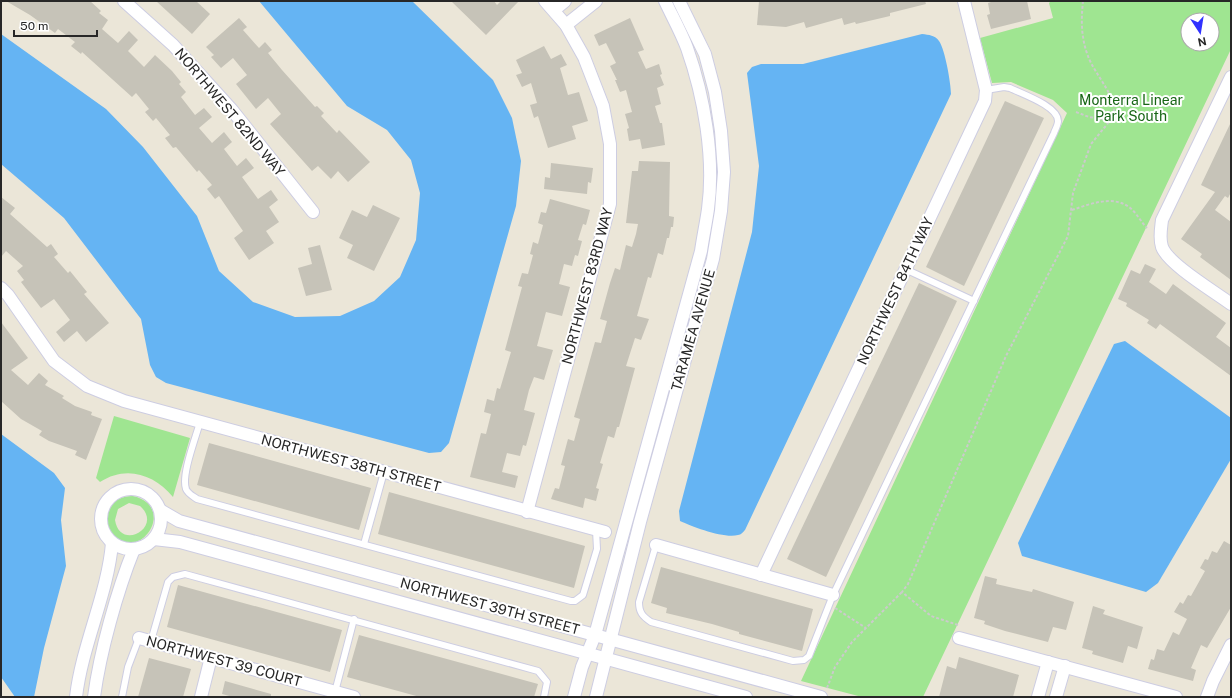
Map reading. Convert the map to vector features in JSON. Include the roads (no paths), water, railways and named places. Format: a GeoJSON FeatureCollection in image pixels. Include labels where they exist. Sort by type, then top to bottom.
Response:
{"type":"FeatureCollection","features":[{"type":"Feature","properties":{"kind":"street"},"geometry":{"type":"LineString","coordinates":[[549,5],[565,1]]}},
{"type":"Feature","properties":{"kind":"street"},"geometry":{"type":"LineString","coordinates":[[566,25],[596,1]]}},
{"type":"Feature","properties":{"kind":"street","name":"TARAMEA AVENUE"},"geometry":{"type":"LineString","coordinates":[[574,697],[582,667],[596,635],[701,251],[709,208],[710,169],[707,134],[698,80],[686,46],[665,1]]}},
{"type":"Feature","properties":{"kind":"street","name":"TARAMEA AVENUE"},"geometry":{"type":"LineString","coordinates":[[596,697],[640,522],[713,259],[721,211],[724,172],[721,131],[715,92],[705,54],[679,1]]}},
{"type":"Feature","properties":{"kind":"street","name":"NORTHWEST 84TH WAY"},"geometry":{"type":"LineString","coordinates":[[761,575],[985,102],[986,90],[964,1]]}},
{"type":"Feature","properties":{"kind":"street","name":"NORTHWEST 82ND WAY"},"geometry":{"type":"LineString","coordinates":[[130,3],[173,44],[232,110],[313,212]]}},
{"type":"Feature","properties":{"kind":"street","name":"NORTHWEST 83RD WAY"},"geometry":{"type":"LineString","coordinates":[[527,512],[610,204],[610,144],[603,106],[584,57],[566,25],[549,5]]}},
{"type":"Feature","properties":{"kind":"street"},"geometry":{"type":"LineString","coordinates":[[1231,77],[1162,220],[1160,234],[1162,247],[1169,259],[1231,304]]}},
{"type":"Feature","properties":{"kind":"street","name":"NORTHWEST 38TH STREET"},"geometry":{"type":"LineString","coordinates":[[1,288],[8,295],[54,361],[87,386],[98,392],[124,401],[600,531]]}},
{"type":"Feature","properties":{"kind":"street"},"geometry":{"type":"LineString","coordinates":[[128,489],[138,490],[148,494],[155,501],[160,510],[161,520],[159,530],[154,539],[148,544],[134,549],[122,548],[112,543],[105,535],[101,526],[100,516],[104,506],[114,494],[128,489]]}},
{"type":"Feature","properties":{"kind":"street","name":"NORTHWEST 39TH STREET"},"geometry":{"type":"LineString","coordinates":[[160,510],[179,521],[596,635],[824,693]]}},
{"type":"Feature","properties":{"kind":"street","name":"NORTHWEST 39TH STREET"},"geometry":{"type":"LineString","coordinates":[[154,539],[180,542],[746,697]]}},
{"type":"Feature","properties":{"kind":"street"},"geometry":{"type":"LineString","coordinates":[[76,697],[86,644],[106,573],[112,543]]}},
{"type":"Feature","properties":{"kind":"street"},"geometry":{"type":"LineString","coordinates":[[656,545],[833,595]]}},
{"type":"Feature","properties":{"kind":"street"},"geometry":{"type":"LineString","coordinates":[[94,697],[105,645],[126,571],[134,549]]}},
{"type":"Feature","properties":{"kind":"street","name":"NORTHWEST 39 COURT"},"geometry":{"type":"LineString","coordinates":[[139,638],[354,697]]}},
{"type":"Feature","properties":{"kind":"street"},"geometry":{"type":"LineString","coordinates":[[959,638],[1176,697]]}},
{"type":"Feature","properties":{"kind":"street"},"geometry":{"type":"LineString","coordinates":[[1208,697],[1213,681],[1231,644]]}},
{"type":"Feature","properties":{"kind":"street"},"geometry":{"type":"LineString","coordinates":[[201,697],[211,657]]}},
{"type":"Feature","properties":{"kind":"street"},"geometry":{"type":"LineString","coordinates":[[1038,697],[1048,662]]}},
{"type":"Feature","properties":{"kind":"street"},"geometry":{"type":"LineString","coordinates":[[1056,697],[1065,666]]}},
{"type":"Feature","properties":{"kind":"lane"},"geometry":{"type":"LineString","coordinates":[[656,545],[639,602],[639,610],[644,617],[651,622],[793,661],[804,660],[812,650],[833,595],[1054,133],[1058,121],[1055,113],[1047,105],[1010,88],[1004,87],[986,90]]}},
{"type":"Feature","properties":{"kind":"lane"},"geometry":{"type":"LineString","coordinates":[[906,269],[974,301]]}},
{"type":"Feature","properties":{"kind":"lane"},"geometry":{"type":"LineString","coordinates":[[200,422],[185,478],[186,490],[198,499],[571,601],[575,601],[583,595],[597,550],[600,531]]}},
{"type":"Feature","properties":{"kind":"lane"},"geometry":{"type":"LineString","coordinates":[[364,544],[384,472]]}},
{"type":"Feature","properties":{"kind":"lane"},"geometry":{"type":"LineString","coordinates":[[152,641],[168,582],[173,577],[185,574],[354,619],[538,671],[547,682],[544,697]]}},
{"type":"Feature","properties":{"kind":"lane"},"geometry":{"type":"LineString","coordinates":[[335,692],[354,619]]}},
{"type":"Feature","properties":{"kind":"lane"},"geometry":{"type":"LineString","coordinates":[[122,697],[128,667],[139,638]]}},
{"type":"Feature","properties":{"kind":"water"},"geometry":{"type":"Polygon","coordinates":[[[259,1],[412,1],[493,80],[512,118],[521,161],[516,206],[449,443],[441,452],[429,453],[166,383],[156,377],[150,365],[141,319],[64,218],[1,164],[1,34],[106,109],[143,147],[197,216],[219,271],[253,302],[295,317],[340,316],[374,301],[400,277],[416,240],[420,193],[411,160],[387,130],[347,106],[259,1]]]}},
{"type":"Feature","properties":{"kind":"water"},"geometry":{"type":"Polygon","coordinates":[[[922,34],[936,38],[941,45],[947,67],[951,94],[745,530],[739,535],[732,536],[717,534],[680,521],[679,511],[752,232],[759,166],[747,73],[752,67],[761,64],[803,64],[922,34]]]}},
{"type":"Feature","properties":{"kind":"water"},"geometry":{"type":"Polygon","coordinates":[[[1125,341],[1231,418],[1231,459],[1158,583],[1146,592],[1022,556],[1018,543],[1114,344],[1125,341]]]}},
{"type":"Feature","properties":{"kind":"water"},"geometry":{"type":"Polygon","coordinates":[[[1,434],[54,473],[65,488],[61,520],[66,566],[44,648],[34,697],[15,697],[1,677],[1,434]]]}},
{"type":"Feature","properties":{"kind":"park label","name":"Monterra Linear Park South"},"geometry":{"type":"Point","coordinates":[1131,108]}}]}
